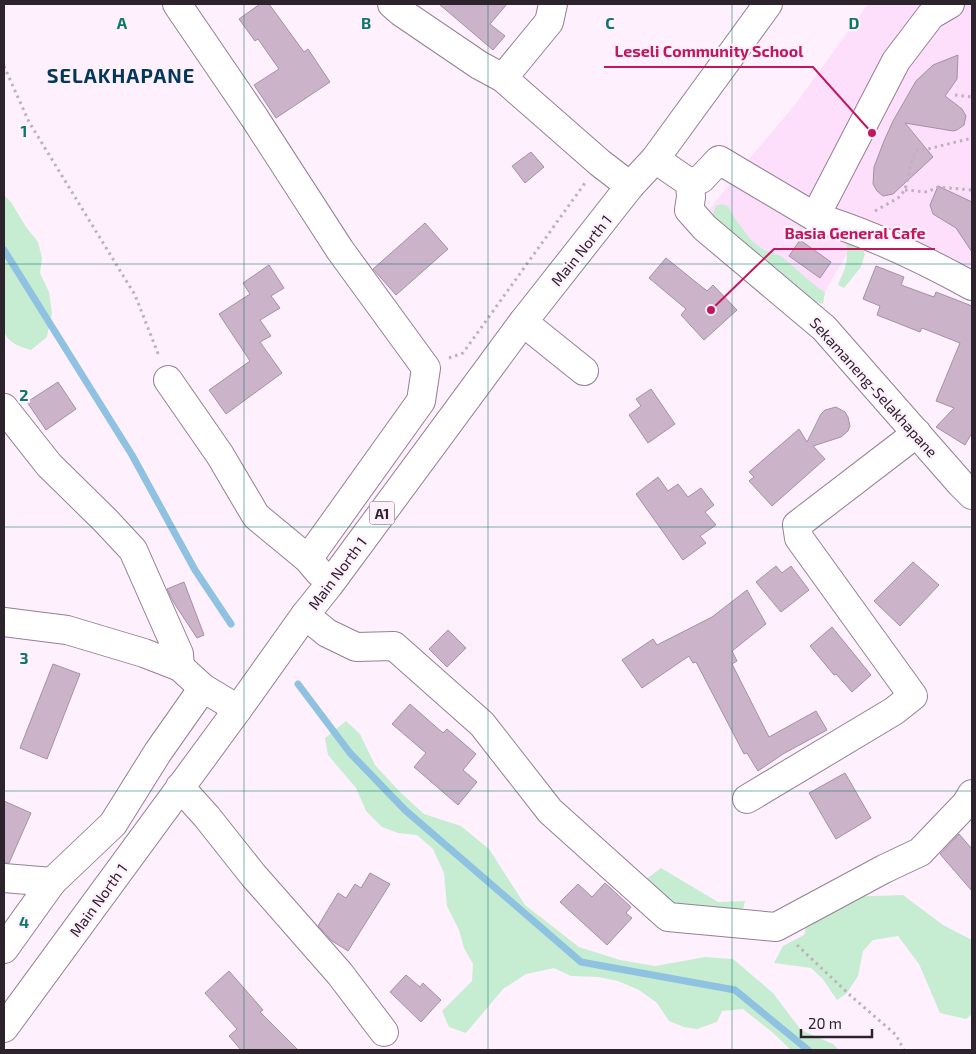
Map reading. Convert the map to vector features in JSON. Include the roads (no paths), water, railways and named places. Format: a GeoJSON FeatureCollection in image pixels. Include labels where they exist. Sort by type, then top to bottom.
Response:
{"type":"FeatureCollection","features":[{"type":"Feature","properties":{"kind":"street"},"geometry":{"type":"LineString","coordinates":[[177,4],[254,117],[340,250],[426,368],[421,401],[308,559]]}},
{"type":"Feature","properties":{"kind":"street"},"geometry":{"type":"LineString","coordinates":[[392,4],[471,60],[503,78],[600,163],[630,186]]}},
{"type":"Feature","properties":{"kind":"street"},"geometry":{"type":"LineString","coordinates":[[503,78],[549,22],[552,4]]}},
{"type":"Feature","properties":{"kind":"street","name":"Main North 1"},"geometry":{"type":"LineString","coordinates":[[4,1028],[305,615],[330,585],[523,322],[630,186],[655,159],[768,4]]}},
{"type":"Feature","properties":{"kind":"street"},"geometry":{"type":"LineString","coordinates":[[815,217],[896,61],[931,15],[950,4]]}},
{"type":"Feature","properties":{"kind":"street"},"geometry":{"type":"LineString","coordinates":[[655,159],[690,183],[701,179],[719,160],[815,217],[851,229],[939,267],[972,286]]}},
{"type":"Feature","properties":{"kind":"street","name":"Sekamaneng-Selakhapane"},"geometry":{"type":"LineString","coordinates":[[690,183],[689,210],[705,228],[824,328],[972,495]]}},
{"type":"Feature","properties":{"kind":"street"},"geometry":{"type":"LineString","coordinates":[[523,322],[584,371]]}},
{"type":"Feature","properties":{"kind":"street"},"geometry":{"type":"LineString","coordinates":[[168,380],[220,455],[256,516],[308,559],[330,585]]}},
{"type":"Feature","properties":{"kind":"street"},"geometry":{"type":"LineString","coordinates":[[4,408],[49,465],[106,520],[133,550],[179,654],[180,667]]}},
{"type":"Feature","properties":{"kind":"street"},"geometry":{"type":"LineString","coordinates":[[747,799],[894,711],[913,696],[800,538],[797,525],[918,433]]}},
{"type":"Feature","properties":{"kind":"street"},"geometry":{"type":"LineString","coordinates":[[305,615],[327,633],[356,646],[394,646],[482,724],[550,811],[668,917],[776,926],[920,852],[966,804],[972,794]]}},
{"type":"Feature","properties":{"kind":"street"},"geometry":{"type":"LineString","coordinates":[[4,622],[67,630],[144,653],[180,667],[203,688],[238,709]]}},
{"type":"Feature","properties":{"kind":"street"},"geometry":{"type":"LineString","coordinates":[[4,949],[52,882],[114,824],[158,752],[203,688]]}},
{"type":"Feature","properties":{"kind":"street"},"geometry":{"type":"LineString","coordinates":[[180,787],[207,817],[253,875],[340,974],[384,1032]]}},
{"type":"Feature","properties":{"kind":"street"},"geometry":{"type":"LineString","coordinates":[[4,878],[52,882]]}},
{"type":"Feature","properties":{"kind":"waterway"},"geometry":{"type":"LineString","coordinates":[[4,250],[132,455],[195,570],[231,624]]}},
{"type":"Feature","properties":{"kind":"waterway"},"geometry":{"type":"LineString","coordinates":[[298,684],[350,753],[405,810],[581,962],[735,990],[808,1050]]}},
{"type":"Feature","properties":{"kind":"place","name":"Leseli Community School"},"geometry":{"type":"Point","coordinates":[872,133]}},
{"type":"Feature","properties":{"kind":"place","name":"Basia General Cafe"},"geometry":{"type":"Point","coordinates":[711,310]}},
{"type":"Feature","properties":{"kind":"district","name":"SELAKHAPANE"},"geometry":{"type":"Point","coordinates":[121,75]}}]}
